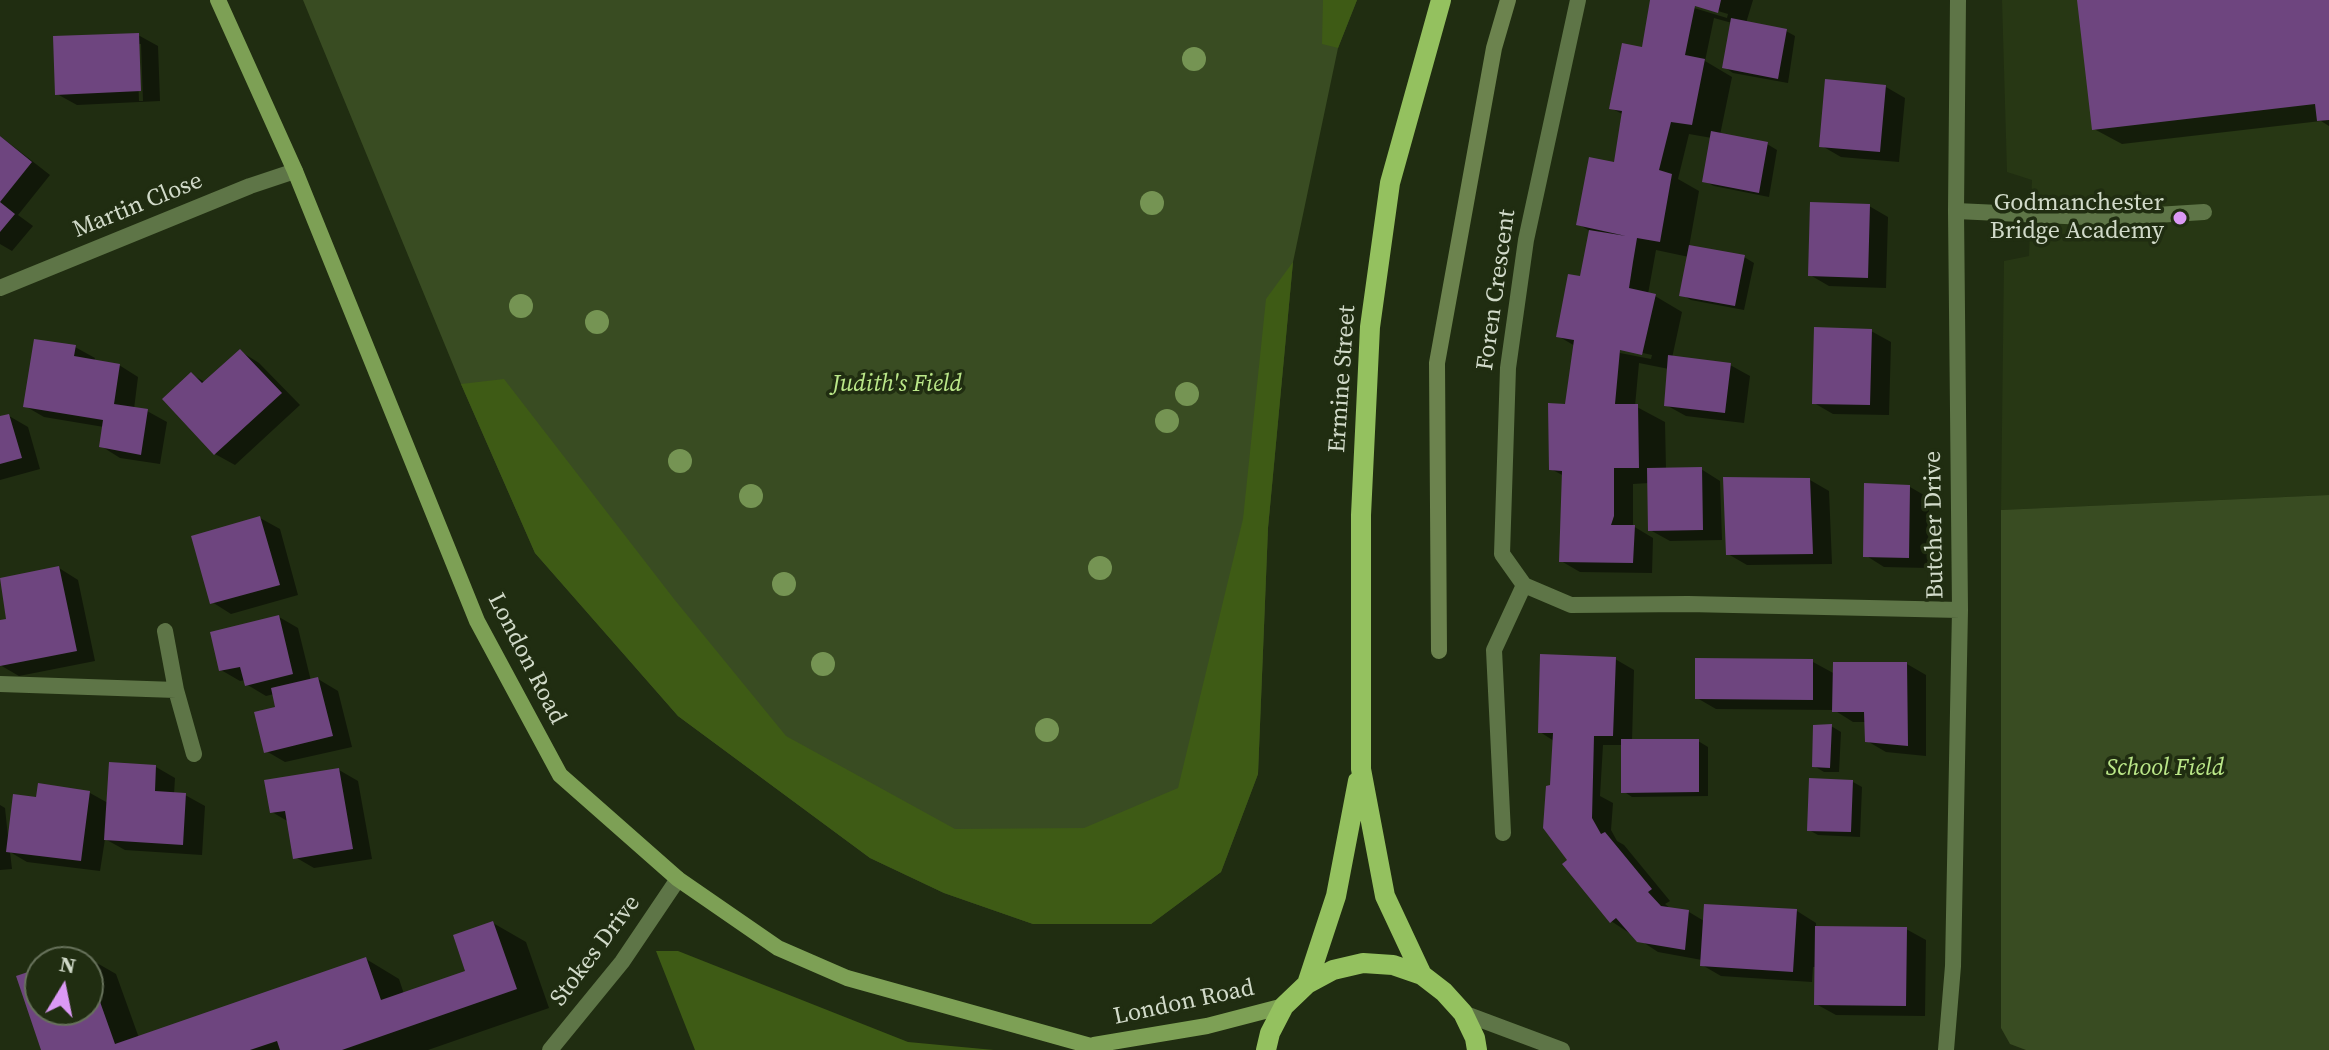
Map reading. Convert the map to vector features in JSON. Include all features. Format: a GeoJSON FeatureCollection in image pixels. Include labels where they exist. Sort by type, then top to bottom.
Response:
{"type":"FeatureCollection","features":[{"type":"Feature","properties":{"kind":"main road","name":"Ermine Street"},"geometry":{"type":"LineString","coordinates":[[1422,975],[1385,896],[1361,769],[1361,515],[1370,327],[1390,183],[1441,0]]}},
{"type":"Feature","properties":{"kind":"main road","name":"Ermine Street"},"geometry":{"type":"LineString","coordinates":[[1307,984],[1336,896],[1361,769]]}},
{"type":"Feature","properties":{"kind":"main road"},"geometry":{"type":"LineString","coordinates":[[1266,1050],[1270,1033],[1284,1006],[1307,984],[1333,970],[1363,963],[1393,965],[1422,975],[1444,992],[1463,1013],[1477,1050]]}},
{"type":"Feature","properties":{"kind":"street","name":"London Road"},"geometry":{"type":"LineString","coordinates":[[218,0],[295,171],[471,607],[560,775],[678,879],[778,948],[847,978],[1100,1048],[1284,1006]]}},
{"type":"Feature","properties":{"kind":"street","name":"Foren Crescent"},"geometry":{"type":"LineString","coordinates":[[1524,585],[1502,554],[1508,368],[1526,240],[1578,0]]}},
{"type":"Feature","properties":{"kind":"street","name":"Butcher Drive"},"geometry":{"type":"LineString","coordinates":[[1946,1050],[1953,966],[1960,610],[1956,211],[1958,0]]}},
{"type":"Feature","properties":{"kind":"street","name":"Martin Close"},"geometry":{"type":"LineString","coordinates":[[0,288],[250,186],[295,171]]}},
{"type":"Feature","properties":{"kind":"street"},"geometry":{"type":"LineString","coordinates":[[1956,211],[2108,218],[2204,212]]}},
{"type":"Feature","properties":{"kind":"street"},"geometry":{"type":"LineString","coordinates":[[1503,833],[1494,650],[1524,585],[1571,605],[1960,610]]}},
{"type":"Feature","properties":{"kind":"street"},"geometry":{"type":"LineString","coordinates":[[165,631],[176,690],[194,754]]}},
{"type":"Feature","properties":{"kind":"street"},"geometry":{"type":"LineString","coordinates":[[0,684],[176,690]]}},
{"type":"Feature","properties":{"kind":"street","name":"Stokes Drive"},"geometry":{"type":"LineString","coordinates":[[550,1050],[622,962],[678,879]]}},
{"type":"Feature","properties":{"kind":"street"},"geometry":{"type":"LineString","coordinates":[[1463,1013],[1562,1050]]}},
{"type":"Feature","properties":{"kind":"shaded area","name":"Godmanchester Bridge Academy"},"geometry":{"type":"Polygon","coordinates":[[[2002,0],[2329,0],[2329,495],[2001,510],[2004,261],[2029,256],[2032,180],[2007,172],[2002,0]]]}},
{"type":"Feature","properties":{"kind":"green space","name":"Judith's Field"},"geometry":{"type":"Polygon","coordinates":[[[303,0],[1357,0],[1338,48],[1293,262],[1268,528],[1258,774],[1221,872],[1151,924],[1033,924],[944,893],[870,858],[678,716],[535,553],[461,384],[303,0]]]}},
{"type":"Feature","properties":{"kind":"green space"},"geometry":{"type":"Polygon","coordinates":[[[1323,0],[1357,0],[1338,48],[1322,44],[1323,0]]]}},
{"type":"Feature","properties":{"kind":"green space"},"geometry":{"type":"Polygon","coordinates":[[[1293,262],[1268,528],[1258,774],[1221,872],[1151,924],[1033,924],[944,893],[870,858],[678,716],[535,553],[461,384],[504,379],[674,599],[786,736],[955,829],[1084,828],[1178,788],[1243,519],[1266,299],[1293,262]]]}},
{"type":"Feature","properties":{"kind":"green space","name":"School Field"},"geometry":{"type":"Polygon","coordinates":[[[2329,495],[2329,1050],[2026,1050],[2010,1044],[2001,1028],[2001,510],[2329,495]]]}},
{"type":"Feature","properties":{"kind":"green space"},"geometry":{"type":"Polygon","coordinates":[[[656,951],[678,951],[908,1042],[994,1050],[695,1050],[656,951]]]}},
{"type":"Feature","properties":{"kind":"building"},"geometry":{"type":"Polygon","coordinates":[[[1650,0],[1721,0],[1718,13],[1695,6],[1685,55],[1705,59],[1692,125],[1671,122],[1659,170],[1672,174],[1660,242],[1637,238],[1633,262],[1629,288],[1656,294],[1642,355],[1620,350],[1615,404],[1638,404],[1639,468],[1614,468],[1614,516],[1611,525],[1635,525],[1633,563],[1559,562],[1562,471],[1549,470],[1548,403],[1565,404],[1574,340],[1556,337],[1568,274],[1580,276],[1589,230],[1626,236],[1576,225],[1589,157],[1614,162],[1622,111],[1609,109],[1622,43],[1642,47],[1650,0]]]}},
{"type":"Feature","properties":{"kind":"building","name":"Godmanchester Bridge Academy"},"geometry":{"type":"Polygon","coordinates":[[[2077,0],[2329,0],[2329,120],[2317,121],[2315,104],[2092,130],[2077,0]]]}},
{"type":"Feature","properties":{"kind":"building"},"geometry":{"type":"Polygon","coordinates":[[[1731,18],[1787,29],[1778,79],[1722,68],[1731,18]]]}},
{"type":"Feature","properties":{"kind":"building"},"geometry":{"type":"Polygon","coordinates":[[[139,33],[141,91],[55,95],[53,36],[139,33]]]}},
{"type":"Feature","properties":{"kind":"building"},"geometry":{"type":"Polygon","coordinates":[[[1825,79],[1886,85],[1880,152],[1819,147],[1825,79]]]}},
{"type":"Feature","properties":{"kind":"building"},"geometry":{"type":"Polygon","coordinates":[[[1711,131],[1768,142],[1759,193],[1702,182],[1711,131]]]}},
{"type":"Feature","properties":{"kind":"building"},"geometry":{"type":"Polygon","coordinates":[[[0,136],[32,162],[0,202],[0,136]]]}},
{"type":"Feature","properties":{"kind":"building"},"geometry":{"type":"Polygon","coordinates":[[[0,202],[15,214],[0,232],[0,202]]]}},
{"type":"Feature","properties":{"kind":"building"},"geometry":{"type":"Polygon","coordinates":[[[1810,202],[1870,204],[1868,278],[1808,276],[1810,202]]]}},
{"type":"Feature","properties":{"kind":"building"},"geometry":{"type":"Polygon","coordinates":[[[1689,245],[1745,255],[1735,306],[1679,296],[1689,245]]]}},
{"type":"Feature","properties":{"kind":"building"},"geometry":{"type":"Polygon","coordinates":[[[1814,327],[1872,329],[1870,405],[1812,404],[1814,327]]]}},
{"type":"Feature","properties":{"kind":"building"},"geometry":{"type":"Polygon","coordinates":[[[34,339],[76,345],[74,356],[120,364],[114,404],[148,409],[141,455],[99,447],[103,420],[23,407],[34,339]]]}},
{"type":"Feature","properties":{"kind":"building"},"geometry":{"type":"Polygon","coordinates":[[[240,349],[282,393],[214,455],[162,399],[191,372],[202,383],[240,349]]]}},
{"type":"Feature","properties":{"kind":"building"},"geometry":{"type":"Polygon","coordinates":[[[1668,355],[1731,363],[1725,413],[1664,406],[1668,355]]]}},
{"type":"Feature","properties":{"kind":"building"},"geometry":{"type":"Polygon","coordinates":[[[9,414],[22,458],[0,464],[0,416],[9,414]]]}},
{"type":"Feature","properties":{"kind":"building"},"geometry":{"type":"Polygon","coordinates":[[[1702,467],[1703,530],[1648,531],[1647,468],[1702,467]]]}},
{"type":"Feature","properties":{"kind":"building"},"geometry":{"type":"Polygon","coordinates":[[[1723,477],[1810,478],[1813,554],[1726,555],[1723,477]]]}},
{"type":"Feature","properties":{"kind":"building"},"geometry":{"type":"Polygon","coordinates":[[[1864,483],[1910,485],[1909,558],[1863,557],[1864,483]]]}},
{"type":"Feature","properties":{"kind":"building"},"geometry":{"type":"Polygon","coordinates":[[[260,516],[280,585],[210,604],[191,536],[260,516]]]}},
{"type":"Feature","properties":{"kind":"building"},"geometry":{"type":"Polygon","coordinates":[[[59,566],[77,651],[0,666],[0,620],[6,619],[0,578],[59,566]]]}},
{"type":"Feature","properties":{"kind":"building"},"geometry":{"type":"Polygon","coordinates":[[[279,615],[293,674],[245,686],[240,667],[219,671],[210,632],[279,615]]]}},
{"type":"Feature","properties":{"kind":"building"},"geometry":{"type":"Polygon","coordinates":[[[1540,654],[1616,657],[1613,736],[1594,736],[1592,818],[1601,834],[1605,832],[1652,889],[1648,892],[1661,906],[1689,910],[1685,950],[1637,942],[1616,918],[1610,923],[1562,864],[1567,860],[1543,828],[1546,786],[1550,785],[1553,733],[1538,733],[1540,654]]]}},
{"type":"Feature","properties":{"kind":"building"},"geometry":{"type":"Polygon","coordinates":[[[1695,658],[1813,659],[1813,700],[1695,699],[1695,658]]]}},
{"type":"Feature","properties":{"kind":"building"},"geometry":{"type":"Polygon","coordinates":[[[1833,662],[1907,662],[1908,746],[1865,742],[1864,712],[1832,712],[1833,662]]]}},
{"type":"Feature","properties":{"kind":"building"},"geometry":{"type":"Polygon","coordinates":[[[318,677],[333,736],[264,753],[254,712],[275,707],[271,688],[318,677]]]}},
{"type":"Feature","properties":{"kind":"building"},"geometry":{"type":"Polygon","coordinates":[[[1832,724],[1830,768],[1812,767],[1813,725],[1832,724]]]}},
{"type":"Feature","properties":{"kind":"building"},"geometry":{"type":"Polygon","coordinates":[[[1621,739],[1699,739],[1699,792],[1621,793],[1621,739]]]}},
{"type":"Feature","properties":{"kind":"building"},"geometry":{"type":"Polygon","coordinates":[[[109,762],[156,765],[155,791],[186,793],[183,845],[104,840],[109,762]]]}},
{"type":"Feature","properties":{"kind":"building"},"geometry":{"type":"Polygon","coordinates":[[[339,768],[353,849],[293,859],[285,811],[270,813],[264,780],[339,768]]]}},
{"type":"Feature","properties":{"kind":"building"},"geometry":{"type":"Polygon","coordinates":[[[1809,778],[1853,780],[1851,832],[1807,831],[1809,778]]]}},
{"type":"Feature","properties":{"kind":"building"},"geometry":{"type":"Polygon","coordinates":[[[38,783],[90,791],[81,861],[6,852],[13,794],[36,797],[38,783]]]}},
{"type":"Feature","properties":{"kind":"building"},"geometry":{"type":"Polygon","coordinates":[[[1704,904],[1797,909],[1793,972],[1700,966],[1704,904]]]}},
{"type":"Feature","properties":{"kind":"building"},"geometry":{"type":"Polygon","coordinates":[[[493,921],[517,989],[342,1050],[280,1050],[277,1041],[250,1050],[41,1050],[33,1026],[104,1026],[104,1013],[115,1044],[366,957],[381,1000],[465,971],[453,935],[493,921]]]}},
{"type":"Feature","properties":{"kind":"building"},"geometry":{"type":"Polygon","coordinates":[[[1815,926],[1907,927],[1906,1006],[1814,1005],[1815,926]]]}},
{"type":"Feature","properties":{"kind":"building"},"geometry":{"type":"Polygon","coordinates":[[[24,973],[24,1000],[16,976],[24,973]]]}},
{"type":"Feature","properties":{"kind":"waterway"},"geometry":{"type":"LineString","coordinates":[[1439,651],[1437,363],[1494,48],[1508,0]]}},
{"type":"Feature","properties":{"kind":"place","name":"Godmanchester Bridge Academy"},"geometry":{"type":"Point","coordinates":[2180,218]}}]}
